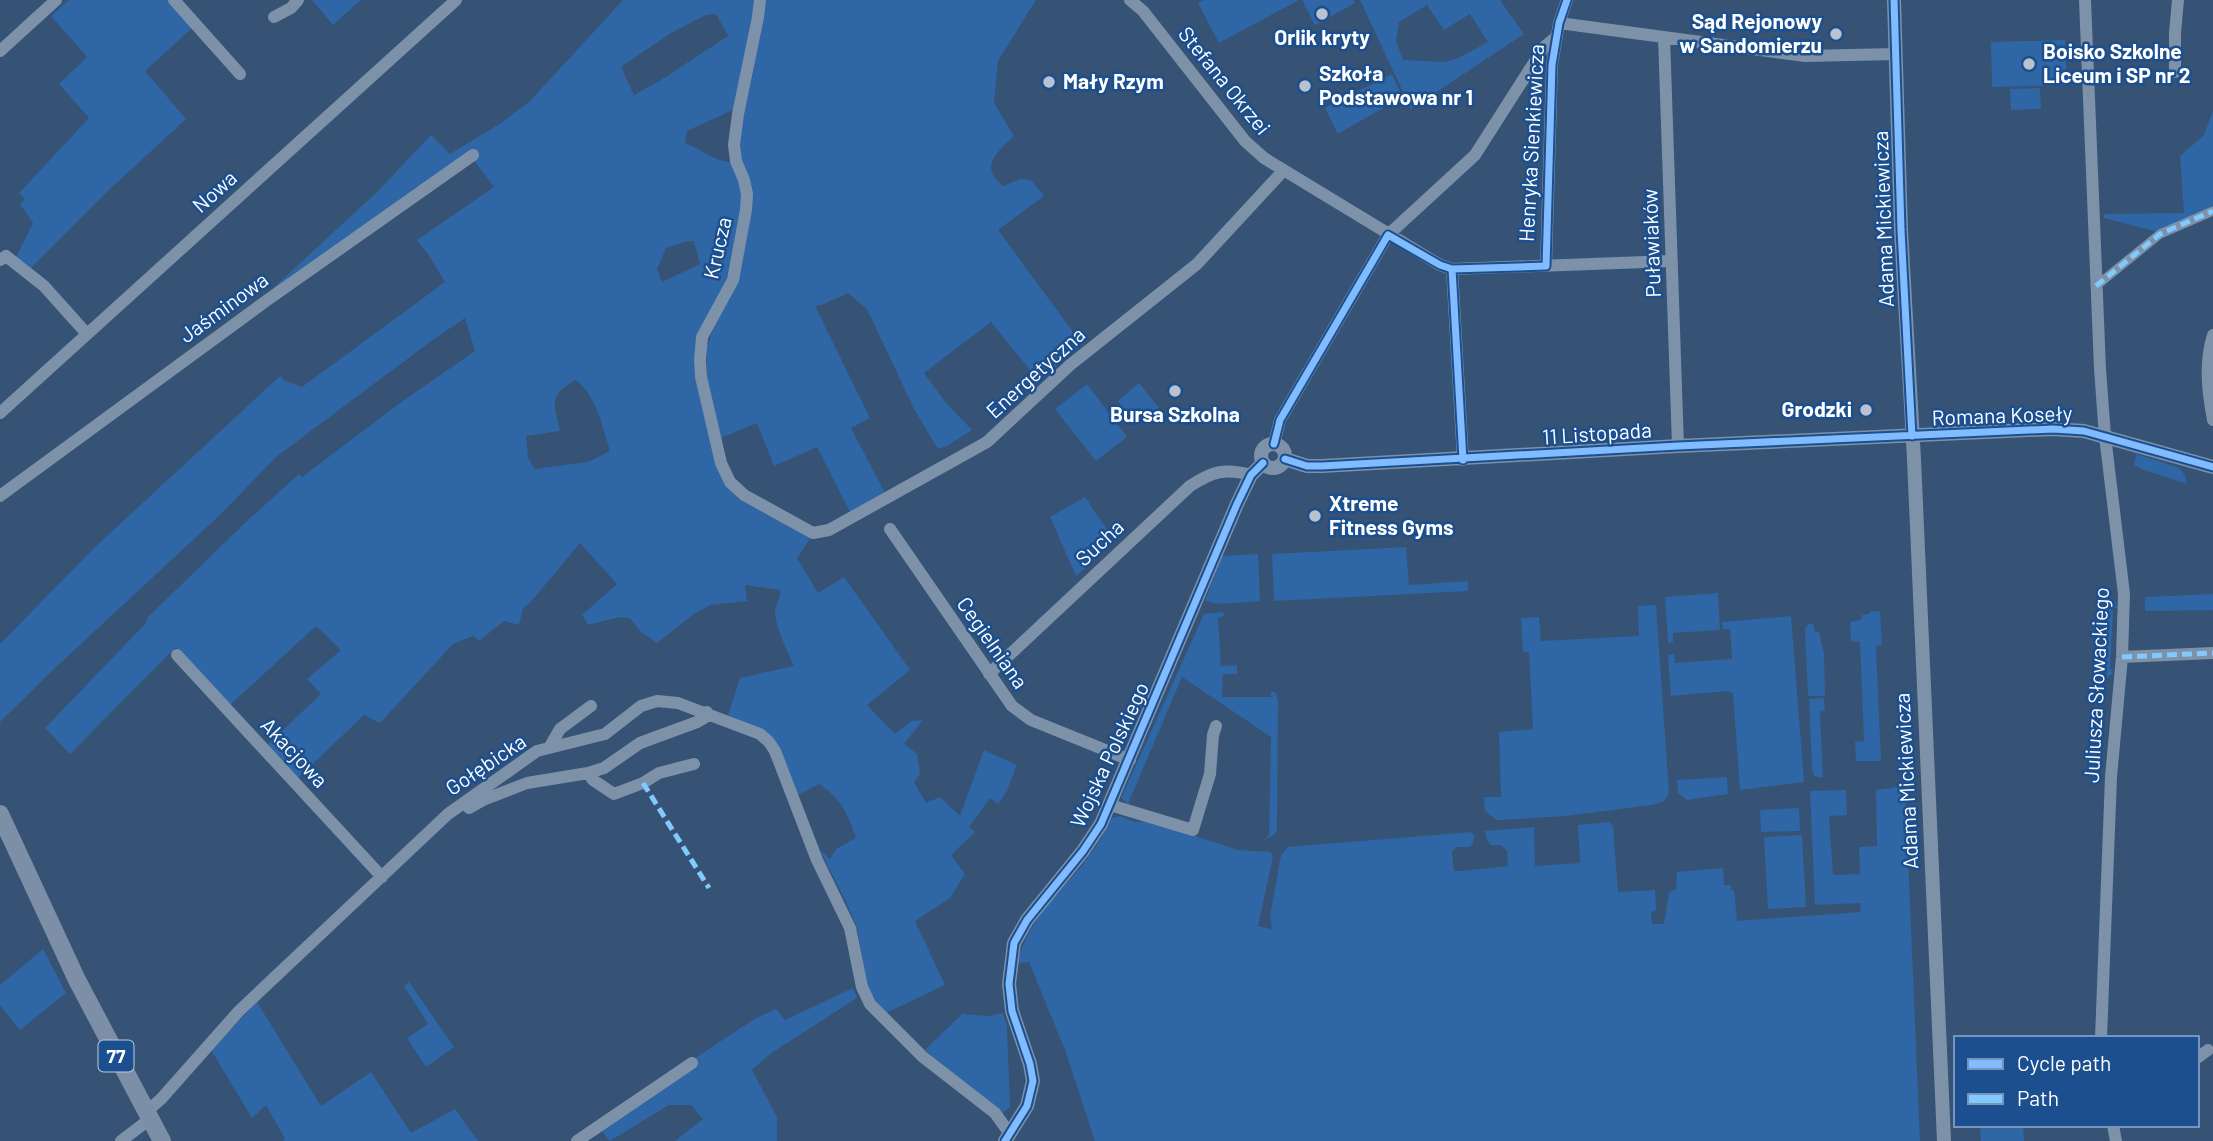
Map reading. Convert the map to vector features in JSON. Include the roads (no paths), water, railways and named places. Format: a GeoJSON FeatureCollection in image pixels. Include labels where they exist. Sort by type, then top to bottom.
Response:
{"type":"FeatureCollection","features":[{"type":"Feature","properties":{"kind":"main road","name":"77"},"geometry":{"type":"LineString","coordinates":[[0,814],[77,980],[162,1141]]}},
{"type":"Feature","properties":{"kind":"street"},"geometry":{"type":"LineString","coordinates":[[0,51],[56,0]]}},
{"type":"Feature","properties":{"kind":"street"},"geometry":{"type":"LineString","coordinates":[[174,0],[240,74]]}},
{"type":"Feature","properties":{"kind":"street"},"geometry":{"type":"LineString","coordinates":[[274,17],[291,8],[299,0]]}},
{"type":"Feature","properties":{"kind":"street","name":"Nowa"},"geometry":{"type":"LineString","coordinates":[[0,413],[456,0]]}},
{"type":"Feature","properties":{"kind":"street","name":"Krucza"},"geometry":{"type":"LineString","coordinates":[[760,0],[735,131],[736,160],[747,194],[737,267],[728,292],[702,337],[700,359],[703,389],[725,473],[744,495],[778,513]]}},
{"type":"Feature","properties":{"kind":"street","name":"Stefana Okrzei"},"geometry":{"type":"LineString","coordinates":[[1130,0],[1143,11],[1245,141],[1271,164],[1388,235],[1452,269]]}},
{"type":"Feature","properties":{"kind":"street","name":"Henryka Sienkiewicza"},"geometry":{"type":"LineString","coordinates":[[1546,266],[1552,65],[1559,23],[1567,0]]}},
{"type":"Feature","properties":{"kind":"street","name":"Adama Mickiewicza"},"geometry":{"type":"LineString","coordinates":[[1894,0],[1901,230],[1944,1141]]}},
{"type":"Feature","properties":{"kind":"street","name":"Juliusza Słowackiego"},"geometry":{"type":"LineString","coordinates":[[2085,0],[2096,286],[2105,436],[2124,594],[2122,657],[2111,777],[2101,1036]]}},
{"type":"Feature","properties":{"kind":"street"},"geometry":{"type":"LineString","coordinates":[[2175,72],[2178,0]]}},
{"type":"Feature","properties":{"kind":"street"},"geometry":{"type":"LineString","coordinates":[[1559,23],[1805,57],[1896,54]]}},
{"type":"Feature","properties":{"kind":"street"},"geometry":{"type":"LineString","coordinates":[[1274,444],[1280,420],[1388,235],[1475,155],[1548,41],[1556,37]]}},
{"type":"Feature","properties":{"kind":"street","name":"Puławiaków"},"geometry":{"type":"LineString","coordinates":[[1664,37],[1678,446]]}},
{"type":"Feature","properties":{"kind":"street","name":"Jaśminowa"},"geometry":{"type":"LineString","coordinates":[[0,496],[266,301],[473,155]]}},
{"type":"Feature","properties":{"kind":"street","name":"Energetyczna"},"geometry":{"type":"LineString","coordinates":[[778,513],[813,533],[822,533],[987,442],[1070,365],[1197,264],[1283,171]]}},
{"type":"Feature","properties":{"kind":"street"},"geometry":{"type":"LineString","coordinates":[[2096,286],[2160,234],[2213,211]]}},
{"type":"Feature","properties":{"kind":"street"},"geometry":{"type":"LineString","coordinates":[[0,260],[6,256],[44,286],[87,334]]}},
{"type":"Feature","properties":{"kind":"street"},"geometry":{"type":"LineString","coordinates":[[1463,460],[1452,269],[1672,261]]}},
{"type":"Feature","properties":{"kind":"street"},"geometry":{"type":"LineString","coordinates":[[2213,335],[2208,356],[2208,379],[2213,421]]}},
{"type":"Feature","properties":{"kind":"street","name":"Romana Koseły"},"geometry":{"type":"LineString","coordinates":[[1912,436],[2084,430],[2213,467]]}},
{"type":"Feature","properties":{"kind":"street","name":"11 Listopada"},"geometry":{"type":"LineString","coordinates":[[1285,459],[1307,466],[1322,466],[1912,436]]}},
{"type":"Feature","properties":{"kind":"street"},"geometry":{"type":"LineString","coordinates":[[1274,444],[1283,449],[1285,459],[1283,464],[1268,467],[1263,463],[1262,451],[1274,444]]}},
{"type":"Feature","properties":{"kind":"street","name":"Wojska Polskiego"},"geometry":{"type":"LineString","coordinates":[[1010,1139],[1027,1106],[1033,1081],[1012,1011],[1009,984],[1014,943],[1027,920],[1093,837],[1130,760],[1251,475],[1263,463]]}},
{"type":"Feature","properties":{"kind":"street","name":"Sucha"},"geometry":{"type":"LineString","coordinates":[[989,674],[1190,486],[1208,475],[1230,470],[1251,475]]}},
{"type":"Feature","properties":{"kind":"street","name":"Cegielniana"},"geometry":{"type":"LineString","coordinates":[[890,529],[1012,706],[1031,720],[1130,760]]}},
{"type":"Feature","properties":{"kind":"street"},"geometry":{"type":"LineString","coordinates":[[2122,657],[2213,653]]}},
{"type":"Feature","properties":{"kind":"street","name":"Akacjowa"},"geometry":{"type":"LineString","coordinates":[[177,654],[382,877]]}},
{"type":"Feature","properties":{"kind":"street","name":"Gołębicka"},"geometry":{"type":"LineString","coordinates":[[121,1141],[148,1116],[239,1011],[448,814],[537,751],[605,734],[641,706],[657,701],[678,703],[707,712],[760,734],[769,741],[817,860],[850,928],[862,987],[870,1004],[923,1057],[995,1113],[1010,1139]]}},
{"type":"Feature","properties":{"kind":"street"},"geometry":{"type":"LineString","coordinates":[[549,748],[560,729],[590,706]]}},
{"type":"Feature","properties":{"kind":"street"},"geometry":{"type":"LineString","coordinates":[[419,841],[483,800],[527,783],[604,768],[640,743],[704,719],[707,712]]}},
{"type":"Feature","properties":{"kind":"street","name":"Wojska Polskiego"},"geometry":{"type":"LineString","coordinates":[[1110,804],[1193,830],[1210,774],[1216,726]]}},
{"type":"Feature","properties":{"kind":"street"},"geometry":{"type":"LineString","coordinates":[[588,773],[593,780],[614,794],[643,783],[659,773],[694,764]]}},
{"type":"Feature","properties":{"kind":"street"},"geometry":{"type":"LineString","coordinates":[[577,1141],[692,1063]]}},
{"type":"Feature","properties":{"kind":"place","name":"Orlik kryty"},"geometry":{"type":"Point","coordinates":[1322,14]}},
{"type":"Feature","properties":{"kind":"place","name":"Sąd Rejonowy w Sandomierzu"},"geometry":{"type":"Point","coordinates":[1836,34]}},
{"type":"Feature","properties":{"kind":"place","name":"Boisko Szkolne Liceum i SP nr 2"},"geometry":{"type":"Point","coordinates":[2029,64]}},
{"type":"Feature","properties":{"kind":"place","name":"Mały Rzym"},"geometry":{"type":"Point","coordinates":[1049,82]}},
{"type":"Feature","properties":{"kind":"place","name":"Szkoła Podstawowa nr 1"},"geometry":{"type":"Point","coordinates":[1305,86]}},
{"type":"Feature","properties":{"kind":"place","name":"Bursa Szkolna"},"geometry":{"type":"Point","coordinates":[1175,391]}},
{"type":"Feature","properties":{"kind":"place","name":"Grodzki"},"geometry":{"type":"Point","coordinates":[1866,410]}},
{"type":"Feature","properties":{"kind":"place","name":"Xtreme Fitness Gyms"},"geometry":{"type":"Point","coordinates":[1315,516]}}]}
